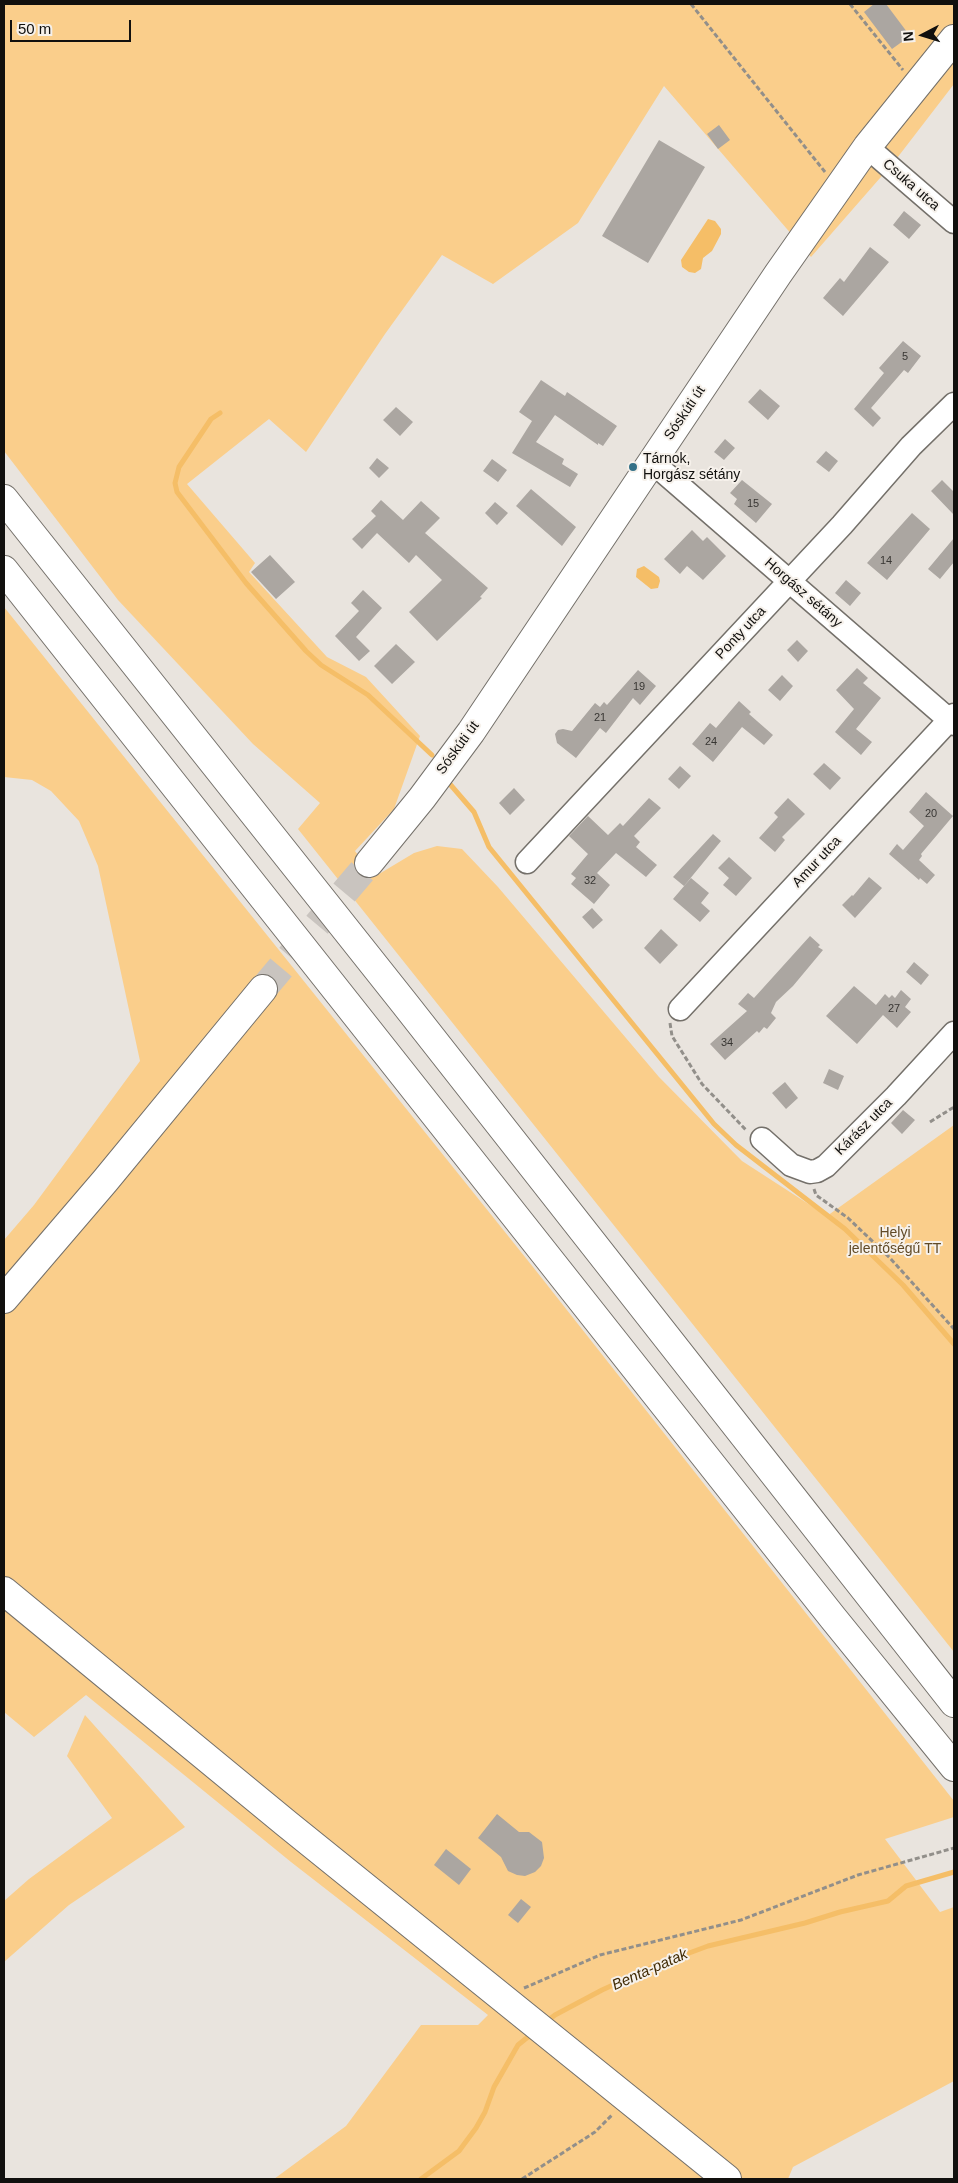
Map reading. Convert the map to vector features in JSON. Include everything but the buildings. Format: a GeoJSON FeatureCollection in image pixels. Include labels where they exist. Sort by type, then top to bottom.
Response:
{"type":"FeatureCollection","features":[{"type":"Feature","properties":{"kind":"main road","name":"Sóskúti út"},"geometry":{"type":"LineString","coordinates":[[369,863],[422,798],[471,732],[867,147],[954,39]]}},
{"type":"Feature","properties":{"kind":"main road"},"geometry":{"type":"LineString","coordinates":[[4,499],[405,1004],[954,1703]]}},
{"type":"Feature","properties":{"kind":"main road"},"geometry":{"type":"LineString","coordinates":[[4,570],[827,1610],[954,1767]]}},
{"type":"Feature","properties":{"kind":"main road"},"geometry":{"type":"LineString","coordinates":[[4,1299],[111,1173],[263,988]]}},
{"type":"Feature","properties":{"kind":"main road"},"geometry":{"type":"LineString","coordinates":[[4,1591],[727,2179]]}},
{"type":"Feature","properties":{"kind":"street","name":"Csuka utca"},"geometry":{"type":"LineString","coordinates":[[867,147],[954,222]]}},
{"type":"Feature","properties":{"kind":"street","name":"Ponty utca"},"geometry":{"type":"LineString","coordinates":[[527,862],[789,582],[911,446],[954,404]]}},
{"type":"Feature","properties":{"kind":"street","name":"Horgász sétány"},"geometry":{"type":"LineString","coordinates":[[652,462],[789,582],[953,720]]}},
{"type":"Feature","properties":{"kind":"street","name":"Amur utca"},"geometry":{"type":"LineString","coordinates":[[680,1010],[953,720]]}},
{"type":"Feature","properties":{"kind":"street","name":"Kárász utca"},"geometry":{"type":"LineString","coordinates":[[810,1172],[817,1171],[826,1166],[896,1096],[954,1033]]}},
{"type":"Feature","properties":{"kind":"street"},"geometry":{"type":"LineString","coordinates":[[762,1140],[792,1165],[810,1172]]}},
{"type":"Feature","properties":{"kind":"path"},"geometry":{"type":"LineString","coordinates":[[691,4],[827,174],[843,181]]}},
{"type":"Feature","properties":{"kind":"path"},"geometry":{"type":"LineString","coordinates":[[850,4],[894,61],[918,85]]}},
{"type":"Feature","properties":{"kind":"path"},"geometry":{"type":"LineString","coordinates":[[680,1010],[669,1024],[672,1036],[702,1084],[742,1127],[762,1140]]}},
{"type":"Feature","properties":{"kind":"path"},"geometry":{"type":"LineString","coordinates":[[930,1122],[954,1108]]}},
{"type":"Feature","properties":{"kind":"path"},"geometry":{"type":"LineString","coordinates":[[810,1172],[816,1195],[848,1218],[890,1258],[954,1329]]}},
{"type":"Feature","properties":{"kind":"path"},"geometry":{"type":"LineString","coordinates":[[507,2002],[533,1983],[600,1954],[741,1920],[858,1875],[954,1848]]}},
{"type":"Feature","properties":{"kind":"path"},"geometry":{"type":"LineString","coordinates":[[522,2179],[595,2132],[628,2099]]}},
{"type":"Feature","properties":{"kind":"green space","name":"Helyi jelentőségű TT"},"geometry":{"type":"Polygon","coordinates":[[[4,4],[954,4],[954,84],[894,162],[811,257],[664,86],[578,223],[493,284],[442,255],[385,334],[306,452],[269,419],[187,484],[255,563],[249,572],[327,657],[366,677],[420,736],[394,809],[355,851],[374,877],[414,853],[437,846],[462,849],[498,887],[659,1077],[742,1161],[827,1216],[954,1125],[954,1652],[298,829],[320,803],[253,744],[118,600],[4,451],[4,4]]]}},
{"type":"Feature","properties":{"kind":"green space"},"geometry":{"type":"Polygon","coordinates":[[[4,607],[533,1267],[954,1801],[954,1817],[885,1839],[940,1912],[954,1907],[954,2081],[793,2167],[788,2179],[274,2179],[346,2126],[421,2025],[478,2025],[488,2015],[291,1862],[86,1695],[34,1737],[4,1712],[4,1240],[34,1205],[140,1061],[98,866],[79,821],[51,791],[32,780],[4,777],[4,607]]]}},
{"type":"Feature","properties":{"kind":"green space"},"geometry":{"type":"Polygon","coordinates":[[[85,1715],[185,1827],[69,1905],[4,1962],[4,1901],[29,1879],[112,1818],[67,1756],[85,1715]]]}},
{"type":"Feature","properties":{"kind":"shaded area"},"geometry":{"type":"Polygon","coordinates":[[[708,219],[715,221],[721,229],[721,234],[712,251],[703,258],[701,269],[695,273],[689,272],[682,267],[681,260],[708,219]]]}},
{"type":"Feature","properties":{"kind":"shaded area"},"geometry":{"type":"Polygon","coordinates":[[[644,566],[659,577],[658,588],[651,589],[636,577],[637,569],[644,566]]]}},
{"type":"Feature","properties":{"kind":"waterway"},"geometry":{"type":"LineString","coordinates":[[220,413],[211,419],[179,467],[175,483],[177,492],[246,583],[306,651],[321,665],[368,695],[432,755]]}},
{"type":"Feature","properties":{"kind":"waterway"},"geometry":{"type":"LineString","coordinates":[[449,783],[474,812],[489,847],[714,1124],[736,1145],[845,1229],[903,1285],[954,1344]]}},
{"type":"Feature","properties":{"kind":"waterway","name":"Benta-patak"},"geometry":{"type":"LineString","coordinates":[[546,2022],[555,2015],[602,1990],[657,1965],[708,1946],[888,1901],[906,1886],[954,1872]]}},
{"type":"Feature","properties":{"kind":"waterway","name":"Benta-patak"},"geometry":{"type":"LineString","coordinates":[[421,2179],[459,2151],[485,2112],[494,2087],[518,2045],[534,2032]]}},
{"type":"Feature","properties":{"kind":"tunnel"},"geometry":{"type":"LineString","coordinates":[[263,989],[369,863]]}},
{"type":"Feature","properties":{"kind":"place","name":"Tárnok, Horgász sétány"},"geometry":{"type":"Point","coordinates":[633,467]}}]}
